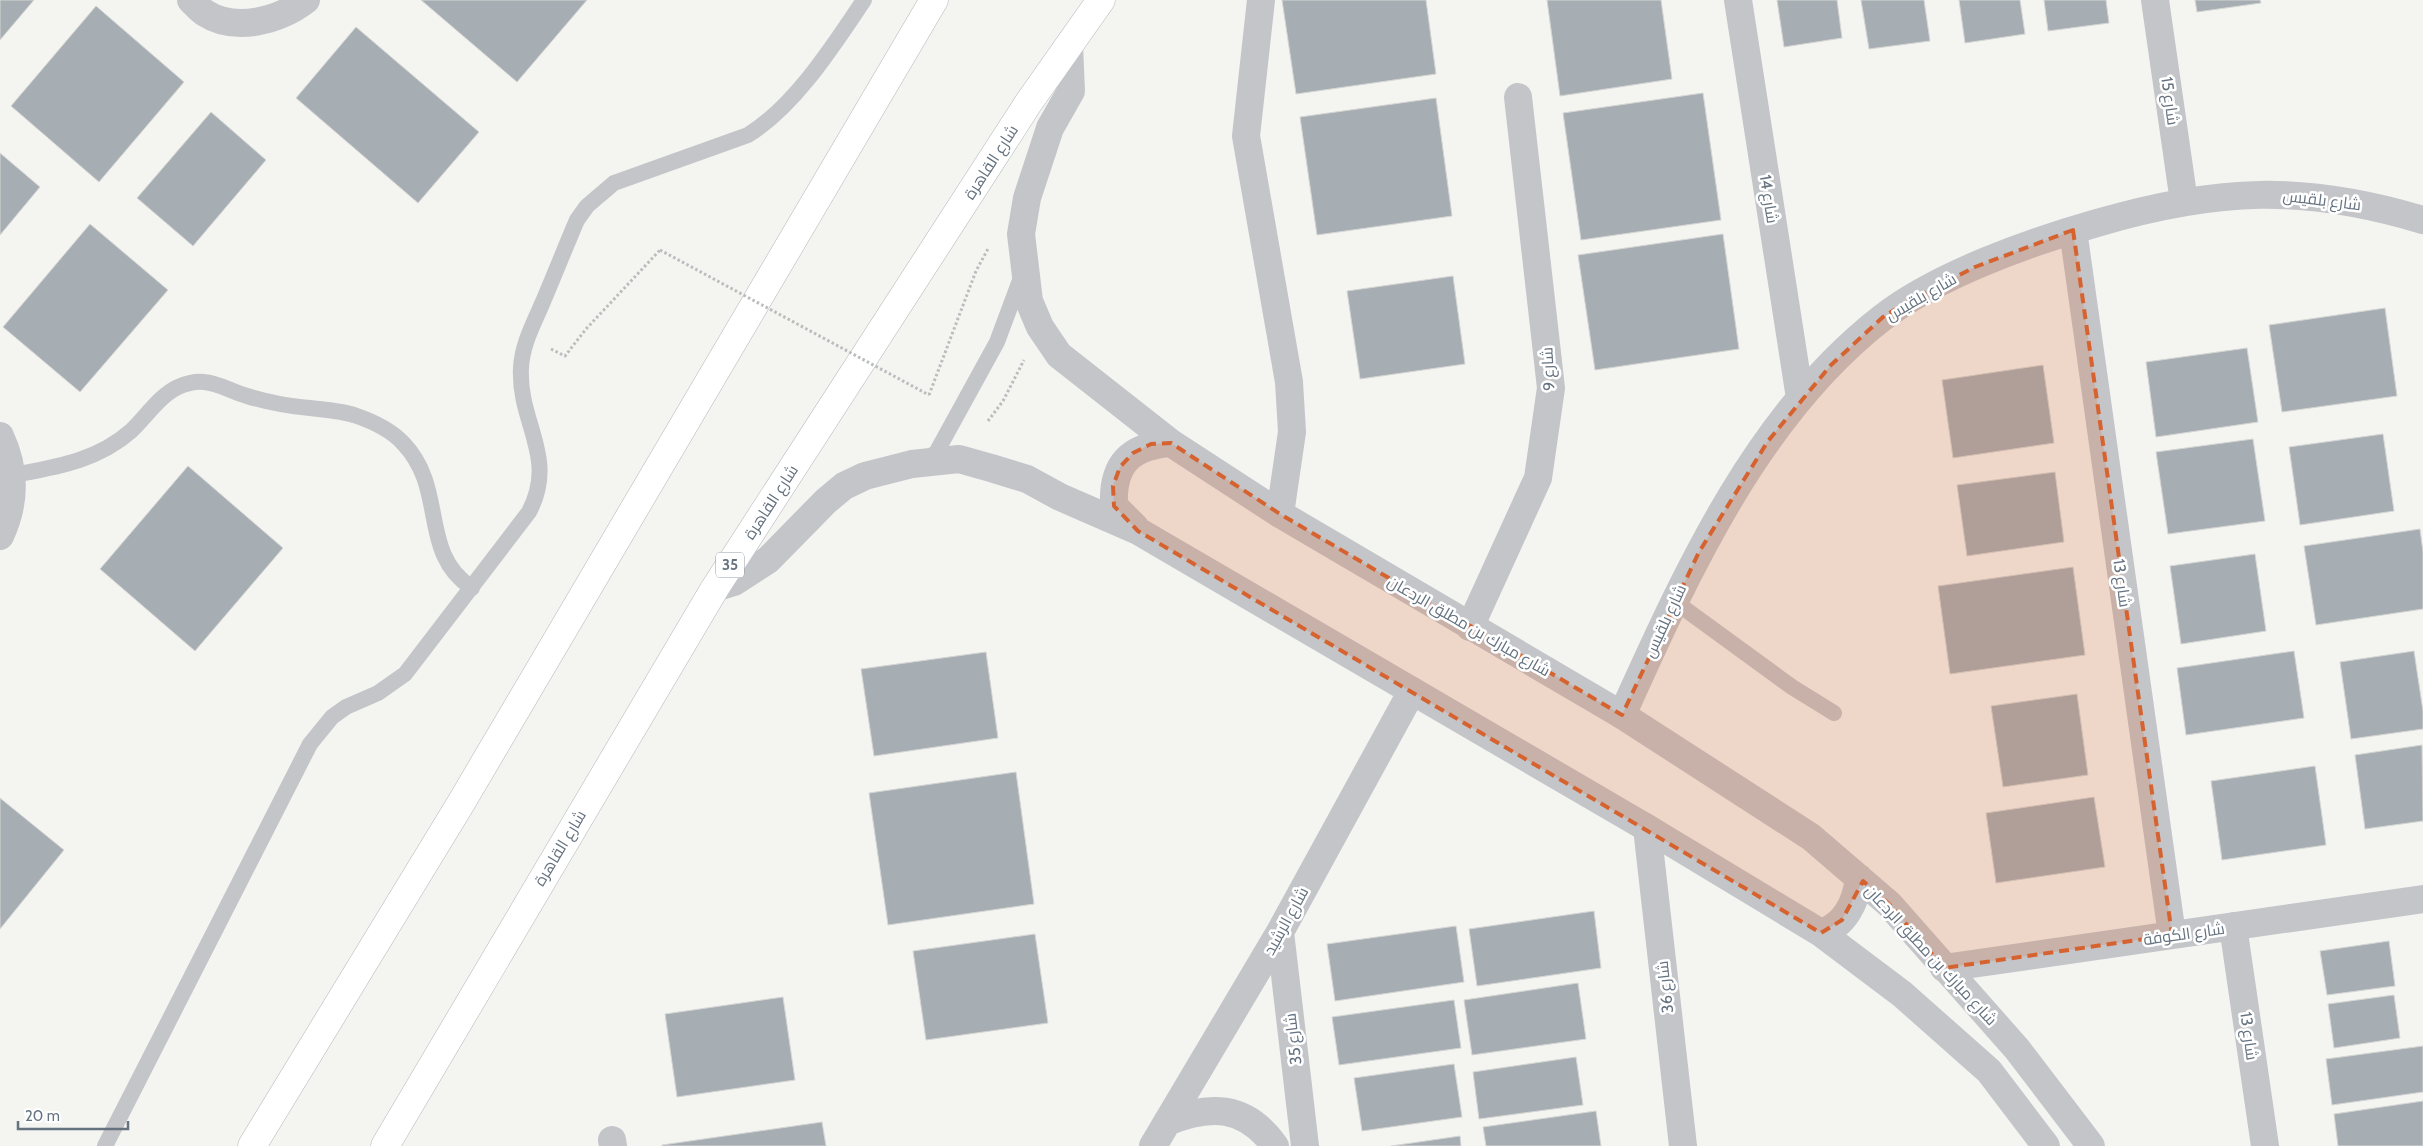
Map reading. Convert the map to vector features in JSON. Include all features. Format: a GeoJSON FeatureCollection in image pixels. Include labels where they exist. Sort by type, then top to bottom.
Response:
{"type":"FeatureCollection","features":[{"type":"Feature","properties":{"kind":"main road"},"geometry":{"type":"LineString","coordinates":[[252,1146],[460,803],[934,0]]}},
{"type":"Feature","properties":{"kind":"main road","name":"شارع القاهرة"},"geometry":{"type":"LineString","coordinates":[[385,1146],[715,588],[1029,102],[1101,0]]}},
{"type":"Feature","properties":{"kind":"street"},"geometry":{"type":"LineString","coordinates":[[191,0],[206,14],[238,23],[276,17],[306,0]]}},
{"type":"Feature","properties":{"kind":"street"},"geometry":{"type":"LineString","coordinates":[[1261,0],[1246,136],[1289,382],[1292,432],[1280,514]]}},
{"type":"Feature","properties":{"kind":"street","name":"شارع 14"},"geometry":{"type":"LineString","coordinates":[[1738,0],[1800,398]]}},
{"type":"Feature","properties":{"kind":"street","name":"شارع 15"},"geometry":{"type":"LineString","coordinates":[[2155,0],[2184,202]]}},
{"type":"Feature","properties":{"kind":"street","name":"شارع مبارك بن مطلق الردعان"},"geometry":{"type":"LineString","coordinates":[[1069,45],[1071,91],[1050,128],[1026,198],[1020,234],[1029,301],[1040,327],[1059,355],[1171,443],[1280,514],[1622,715],[1811,837],[1888,904],[2017,1049],[2091,1146]]}},
{"type":"Feature","properties":{"kind":"street","name":"شارع 9"},"geometry":{"type":"LineString","coordinates":[[1470,627],[1538,478],[1551,388],[1518,97]]}},
{"type":"Feature","properties":{"kind":"street","name":"شارع بلقيس"},"geometry":{"type":"LineString","coordinates":[[1622,715],[1674,601],[1734,493],[1768,441],[1800,398],[1857,340],[1883,317],[1911,300],[1976,267],[2073,230],[2159,206],[2243,194],[2307,195],[2374,207],[2423,220]]}},
{"type":"Feature","properties":{"kind":"street","name":"شارع 13"},"geometry":{"type":"LineString","coordinates":[[2073,230],[2172,935]]}},
{"type":"Feature","properties":{"kind":"street"},"geometry":{"type":"LineString","coordinates":[[0,436],[8,452],[13,474],[13,498],[8,520],[0,536]]}},
{"type":"Feature","properties":{"kind":"street"},"geometry":{"type":"LineString","coordinates":[[1138,531],[1114,506],[1113,486],[1120,467],[1133,453],[1151,444],[1171,443]]}},
{"type":"Feature","properties":{"kind":"street"},"geometry":{"type":"LineString","coordinates":[[715,588],[734,582],[768,560],[826,500],[844,486],[865,476],[912,464],[959,459],[1028,479],[1060,497],[1138,531],[1647,828],[1821,933],[1902,994],[1989,1071],[2046,1146]]}},
{"type":"Feature","properties":{"kind":"street","name":"شارع الرشيد"},"geometry":{"type":"LineString","coordinates":[[1153,1146],[1280,932],[1412,691]]}},
{"type":"Feature","properties":{"kind":"street","name":"شارع 36"},"geometry":{"type":"LineString","coordinates":[[1647,828],[1683,1146]]}},
{"type":"Feature","properties":{"kind":"street"},"geometry":{"type":"LineString","coordinates":[[1821,933],[1828,931],[1842,920],[1857,895],[1859,878]]}},
{"type":"Feature","properties":{"kind":"street","name":"شارع الكوفة"},"geometry":{"type":"LineString","coordinates":[[1944,968],[2423,899]]}},
{"type":"Feature","properties":{"kind":"street","name":"شارع 13"},"geometry":{"type":"LineString","coordinates":[[2233,926],[2265,1146]]}},
{"type":"Feature","properties":{"kind":"street","name":"شارع 35"},"geometry":{"type":"LineString","coordinates":[[1280,932],[1305,1146]]}},
{"type":"Feature","properties":{"kind":"street"},"geometry":{"type":"LineString","coordinates":[[1167,1122],[1198,1111],[1214,1110],[1228,1112],[1252,1122],[1275,1146]]}},
{"type":"Feature","properties":{"kind":"lane"},"geometry":{"type":"LineString","coordinates":[[105,1146],[319,729],[346,707],[378,693],[405,674],[529,512],[540,484],[541,469],[539,454],[521,387],[521,367],[528,338],[577,220],[587,206],[614,183],[629,176],[748,135],[767,123],[783,108],[840,36],[864,0]]}},
{"type":"Feature","properties":{"kind":"lane"},"geometry":{"type":"LineString","coordinates":[[912,464],[926,460],[936,453],[943,441],[997,342],[1025,268]]}},
{"type":"Feature","properties":{"kind":"lane"},"geometry":{"type":"LineString","coordinates":[[13,474],[65,466],[89,458],[112,446],[132,430],[167,394],[190,383],[214,384],[246,396],[279,404],[353,415],[380,425],[395,436],[403,442],[421,465],[430,492],[443,556],[455,575],[472,588]]}},
{"type":"Feature","properties":{"kind":"lane"},"geometry":{"type":"LineString","coordinates":[[1674,601],[1792,687],[1834,713]]}},
{"type":"Feature","properties":{"kind":"path"},"geometry":{"type":"LineString","coordinates":[[528,338],[565,356],[586,329],[660,250],[930,395],[976,271]]}},
{"type":"Feature","properties":{"kind":"path"},"geometry":{"type":"LineString","coordinates":[[959,459],[1003,400],[1040,327]]}},
{"type":"Feature","properties":{"kind":"highlighted area"},"geometry":{"type":"Polygon","coordinates":[[[2073,230],[2172,935],[1944,968],[1889,904],[1863,881],[1842,920],[1821,933],[1138,531],[1114,506],[1113,486],[1120,467],[1133,453],[1151,444],[1171,443],[1280,514],[1622,715],[1699,552],[1768,441],[1831,365],[1883,317],[1911,300],[1975,267],[2073,230]]]}},
{"type":"Feature","properties":{"kind":"building"},"geometry":{"type":"Polygon","coordinates":[[[0,0],[34,0],[0,40],[0,0]]]}},
{"type":"Feature","properties":{"kind":"building"},"geometry":{"type":"Polygon","coordinates":[[[421,0],[587,0],[517,82],[421,0]]]}},
{"type":"Feature","properties":{"kind":"building"},"geometry":{"type":"Polygon","coordinates":[[[1282,0],[1426,0],[1436,74],[1296,94],[1282,0]]]}},
{"type":"Feature","properties":{"kind":"building"},"geometry":{"type":"Polygon","coordinates":[[[1547,0],[1661,0],[1672,79],[1560,96],[1547,0]]]}},
{"type":"Feature","properties":{"kind":"building"},"geometry":{"type":"Polygon","coordinates":[[[1777,0],[1837,0],[1842,38],[1784,47],[1777,0]]]}},
{"type":"Feature","properties":{"kind":"building"},"geometry":{"type":"Polygon","coordinates":[[[1861,0],[1924,0],[1930,41],[1869,49],[1861,0]]]}},
{"type":"Feature","properties":{"kind":"building"},"geometry":{"type":"Polygon","coordinates":[[[1959,0],[2020,0],[2025,34],[1965,43],[1959,0]]]}},
{"type":"Feature","properties":{"kind":"building"},"geometry":{"type":"Polygon","coordinates":[[[2044,0],[2106,0],[2109,23],[2048,31],[2044,0]]]}},
{"type":"Feature","properties":{"kind":"building"},"geometry":{"type":"Polygon","coordinates":[[[2195,0],[2260,0],[2261,3],[2197,12],[2195,0]]]}},
{"type":"Feature","properties":{"kind":"building"},"geometry":{"type":"Polygon","coordinates":[[[96,6],[184,82],[99,182],[11,106],[96,6]]]}},
{"type":"Feature","properties":{"kind":"building"},"geometry":{"type":"Polygon","coordinates":[[[356,27],[479,132],[418,203],[296,98],[356,27]]]}},
{"type":"Feature","properties":{"kind":"building"},"geometry":{"type":"Polygon","coordinates":[[[1703,93],[1721,220],[1581,240],[1563,113],[1703,93]]]}},
{"type":"Feature","properties":{"kind":"building"},"geometry":{"type":"Polygon","coordinates":[[[1436,98],[1452,216],[1317,235],[1300,117],[1436,98]]]}},
{"type":"Feature","properties":{"kind":"building"},"geometry":{"type":"Polygon","coordinates":[[[211,112],[266,160],[193,246],[137,198],[211,112]]]}},
{"type":"Feature","properties":{"kind":"building"},"geometry":{"type":"Polygon","coordinates":[[[0,153],[40,187],[0,235],[0,153]]]}},
{"type":"Feature","properties":{"kind":"building"},"geometry":{"type":"Polygon","coordinates":[[[90,224],[168,290],[80,392],[3,327],[90,224]]]}},
{"type":"Feature","properties":{"kind":"building"},"geometry":{"type":"Polygon","coordinates":[[[1723,234],[1739,349],[1595,370],[1578,255],[1723,234]]]}},
{"type":"Feature","properties":{"kind":"building"},"geometry":{"type":"Polygon","coordinates":[[[1453,276],[1465,364],[1360,379],[1347,291],[1453,276]]]}},
{"type":"Feature","properties":{"kind":"building"},"geometry":{"type":"Polygon","coordinates":[[[2385,308],[2397,396],[2282,412],[2269,325],[2385,308]]]}},
{"type":"Feature","properties":{"kind":"building"},"geometry":{"type":"Polygon","coordinates":[[[2247,348],[2258,422],[2156,437],[2146,362],[2247,348]]]}},
{"type":"Feature","properties":{"kind":"building"},"geometry":{"type":"Polygon","coordinates":[[[2043,365],[2054,443],[1953,458],[1942,380],[2043,365]]]}},
{"type":"Feature","properties":{"kind":"building"},"geometry":{"type":"Polygon","coordinates":[[[2383,434],[2394,511],[2300,525],[2289,447],[2383,434]]]}},
{"type":"Feature","properties":{"kind":"building"},"geometry":{"type":"Polygon","coordinates":[[[2253,439],[2265,521],[2168,534],[2156,452],[2253,439]]]}},
{"type":"Feature","properties":{"kind":"building"},"geometry":{"type":"Polygon","coordinates":[[[188,466],[283,548],[195,651],[100,569],[188,466]]]}},
{"type":"Feature","properties":{"kind":"building"},"geometry":{"type":"Polygon","coordinates":[[[2055,472],[2064,542],[1967,556],[1957,485],[2055,472]]]}},
{"type":"Feature","properties":{"kind":"building"},"geometry":{"type":"Polygon","coordinates":[[[2420,529],[2423,552],[2423,609],[2316,625],[2304,546],[2420,529]]]}},
{"type":"Feature","properties":{"kind":"building"},"geometry":{"type":"Polygon","coordinates":[[[2255,554],[2266,631],[2181,644],[2170,566],[2255,554]]]}},
{"type":"Feature","properties":{"kind":"building"},"geometry":{"type":"Polygon","coordinates":[[[2073,567],[2085,655],[1950,674],[1938,586],[2073,567]]]}},
{"type":"Feature","properties":{"kind":"building"},"geometry":{"type":"Polygon","coordinates":[[[2294,651],[2304,718],[2186,735],[2177,668],[2294,651]]]}},
{"type":"Feature","properties":{"kind":"building"},"geometry":{"type":"Polygon","coordinates":[[[2414,651],[2423,711],[2423,729],[2351,739],[2340,662],[2414,651]]]}},
{"type":"Feature","properties":{"kind":"building"},"geometry":{"type":"Polygon","coordinates":[[[986,652],[998,738],[874,756],[861,669],[986,652]]]}},
{"type":"Feature","properties":{"kind":"building"},"geometry":{"type":"Polygon","coordinates":[[[2077,694],[2088,775],[2003,787],[1991,706],[2077,694]]]}},
{"type":"Feature","properties":{"kind":"building"},"geometry":{"type":"Polygon","coordinates":[[[2422,745],[2423,821],[2365,829],[2355,755],[2422,745]]]}},
{"type":"Feature","properties":{"kind":"building"},"geometry":{"type":"Polygon","coordinates":[[[2315,766],[2326,845],[2222,860],[2211,781],[2315,766]]]}},
{"type":"Feature","properties":{"kind":"building"},"geometry":{"type":"Polygon","coordinates":[[[1016,772],[1034,904],[888,925],[869,793],[1016,772]]]}},
{"type":"Feature","properties":{"kind":"building"},"geometry":{"type":"Polygon","coordinates":[[[2094,797],[2105,867],[1996,883],[1986,813],[2094,797]]]}},
{"type":"Feature","properties":{"kind":"building"},"geometry":{"type":"Polygon","coordinates":[[[0,798],[64,850],[0,929],[0,798]]]}},
{"type":"Feature","properties":{"kind":"building"},"geometry":{"type":"Polygon","coordinates":[[[1594,911],[1601,968],[1477,986],[1469,929],[1594,911]]]}},
{"type":"Feature","properties":{"kind":"building"},"geometry":{"type":"Polygon","coordinates":[[[1456,926],[1464,982],[1335,1001],[1327,944],[1456,926]]]}},
{"type":"Feature","properties":{"kind":"building"},"geometry":{"type":"Polygon","coordinates":[[[1035,934],[1048,1023],[926,1040],[913,951],[1035,934]]]}},
{"type":"Feature","properties":{"kind":"building"},"geometry":{"type":"Polygon","coordinates":[[[2389,941],[2395,986],[2327,995],[2320,951],[2389,941]]]}},
{"type":"Feature","properties":{"kind":"building"},"geometry":{"type":"Polygon","coordinates":[[[1578,983],[1586,1039],[1472,1055],[1464,1000],[1578,983]]]}},
{"type":"Feature","properties":{"kind":"building"},"geometry":{"type":"Polygon","coordinates":[[[2394,995],[2400,1038],[2334,1048],[2328,1004],[2394,995]]]}},
{"type":"Feature","properties":{"kind":"building"},"geometry":{"type":"Polygon","coordinates":[[[783,997],[795,1080],[677,1097],[665,1014],[783,997]]]}},
{"type":"Feature","properties":{"kind":"building"},"geometry":{"type":"Polygon","coordinates":[[[1454,1000],[1461,1048],[1339,1065],[1332,1017],[1454,1000]]]}},
{"type":"Feature","properties":{"kind":"building"},"geometry":{"type":"Polygon","coordinates":[[[2423,1046],[2423,1092],[2332,1105],[2326,1059],[2423,1046]]]}},
{"type":"Feature","properties":{"kind":"building"},"geometry":{"type":"Polygon","coordinates":[[[1576,1057],[1583,1105],[1479,1119],[1473,1072],[1576,1057]]]}},
{"type":"Feature","properties":{"kind":"building"},"geometry":{"type":"Polygon","coordinates":[[[1454,1064],[1462,1117],[1362,1131],[1354,1078],[1454,1064]]]}},
{"type":"Feature","properties":{"kind":"building"},"geometry":{"type":"Polygon","coordinates":[[[2423,1101],[2423,1146],[2338,1146],[2334,1114],[2423,1101]]]}},
{"type":"Feature","properties":{"kind":"building"},"geometry":{"type":"Polygon","coordinates":[[[1596,1111],[1601,1146],[1486,1146],[1483,1127],[1596,1111]]]}},
{"type":"Feature","properties":{"kind":"building"},"geometry":{"type":"Polygon","coordinates":[[[822,1122],[826,1146],[662,1146],[662,1145],[822,1122]]]}},
{"type":"Feature","properties":{"kind":"building"},"geometry":{"type":"Polygon","coordinates":[[[1460,1136],[1461,1146],[1391,1146],[1460,1136]]]}}]}
